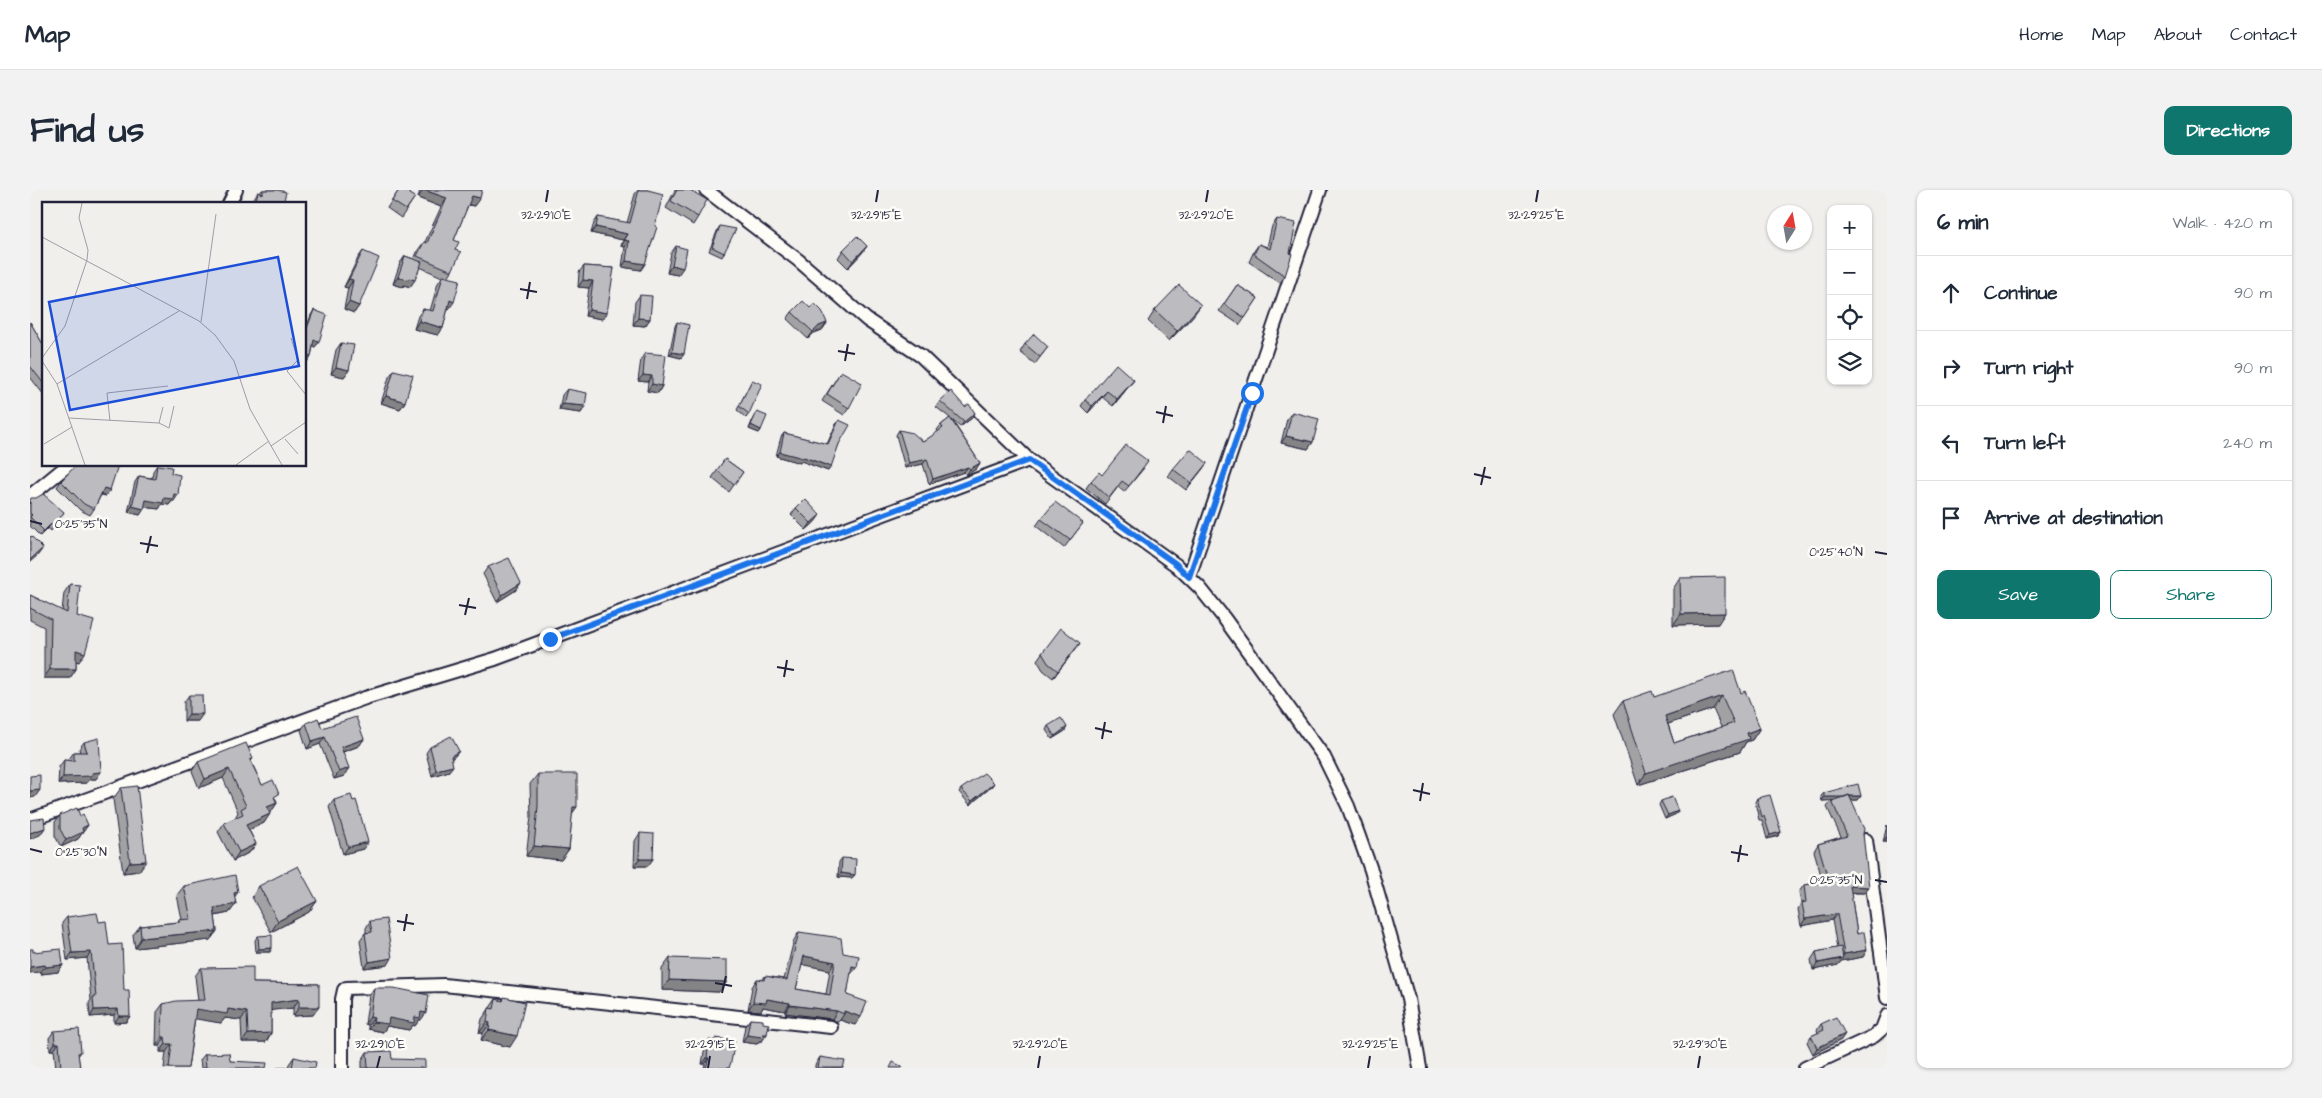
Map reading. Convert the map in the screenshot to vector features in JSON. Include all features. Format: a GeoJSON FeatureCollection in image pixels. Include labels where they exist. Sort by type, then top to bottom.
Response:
{"type":"FeatureCollection","features":[{"type":"Feature","properties":{"kind":"street"},"geometry":{"type":"LineString","coordinates":[[230,202],[236,190]]}},
{"type":"Feature","properties":{"kind":"street"},"geometry":{"type":"LineString","coordinates":[[706,190],[798,260],[867,320],[921,356],[1029,460],[1176,564],[1200,588],[1224,618],[1324,757],[1348,806],[1371,870],[1408,999],[1420,1068]]}},
{"type":"Feature","properties":{"kind":"street"},"geometry":{"type":"LineString","coordinates":[[1189,577],[1320,190]]}},
{"type":"Feature","properties":{"kind":"street"},"geometry":{"type":"LineString","coordinates":[[30,820],[364,698],[495,659],[1029,460]]}},
{"type":"Feature","properties":{"kind":"street"},"geometry":{"type":"LineString","coordinates":[[30,496],[67,466]]}},
{"type":"Feature","properties":{"kind":"street"},"geometry":{"type":"LineString","coordinates":[[1866,840],[1887,998]]}},
{"type":"Feature","properties":{"kind":"street"},"geometry":{"type":"LineString","coordinates":[[342,1068],[342,998],[346,988],[444,985],[831,1027]]}},
{"type":"Feature","properties":{"kind":"street"},"geometry":{"type":"LineString","coordinates":[[1805,1068],[1874,1036],[1882,1029],[1887,1016]]}},
{"type":"Feature","properties":{"kind":"building"},"geometry":{"type":"Polygon","coordinates":[[[263,190],[286,192],[284,202],[256,202],[258,192],[263,194],[263,190]]]}},
{"type":"Feature","properties":{"kind":"building"},"geometry":{"type":"Polygon","coordinates":[[[399,190],[404,190],[415,197],[406,210],[392,201],[399,190]]]}},
{"type":"Feature","properties":{"kind":"building"},"geometry":{"type":"Polygon","coordinates":[[[424,190],[482,190],[480,198],[472,196],[454,240],[459,242],[455,250],[461,252],[452,271],[417,256],[424,242],[427,243],[447,198],[424,190]]]}},
{"type":"Feature","properties":{"kind":"building"},"geometry":{"type":"Polygon","coordinates":[[[639,190],[663,194],[655,226],[657,227],[645,264],[626,261],[629,241],[625,240],[627,234],[596,227],[598,217],[630,223],[639,190]]]}},
{"type":"Feature","properties":{"kind":"building"},"geometry":{"type":"Polygon","coordinates":[[[677,190],[690,190],[707,200],[698,217],[671,201],[677,190]]]}},
{"type":"Feature","properties":{"kind":"building"},"geometry":{"type":"Polygon","coordinates":[[[1277,219],[1296,223],[1290,253],[1292,254],[1285,276],[1254,254],[1259,244],[1270,249],[1277,219]]]}},
{"type":"Feature","properties":{"kind":"building"},"geometry":{"type":"Polygon","coordinates":[[[720,226],[736,229],[724,253],[712,247],[720,226]]]}},
{"type":"Feature","properties":{"kind":"building"},"geometry":{"type":"Polygon","coordinates":[[[857,236],[867,246],[853,261],[843,250],[857,236]]]}},
{"type":"Feature","properties":{"kind":"building"},"geometry":{"type":"Polygon","coordinates":[[[676,246],[687,249],[683,268],[672,265],[676,246]]]}},
{"type":"Feature","properties":{"kind":"building"},"geometry":{"type":"Polygon","coordinates":[[[363,251],[379,258],[359,306],[349,302],[353,280],[349,279],[363,251]]]}},
{"type":"Feature","properties":{"kind":"building"},"geometry":{"type":"Polygon","coordinates":[[[405,256],[422,262],[415,280],[398,277],[405,256]]]}},
{"type":"Feature","properties":{"kind":"building"},"geometry":{"type":"Polygon","coordinates":[[[584,266],[614,268],[607,313],[589,310],[593,281],[583,280],[584,266]]]}},
{"type":"Feature","properties":{"kind":"building"},"geometry":{"type":"Polygon","coordinates":[[[443,276],[460,280],[454,302],[450,300],[443,328],[419,321],[423,309],[433,311],[443,276]]]}},
{"type":"Feature","properties":{"kind":"building"},"geometry":{"type":"Polygon","coordinates":[[[1179,285],[1201,305],[1177,331],[1155,310],[1179,285]]]}},
{"type":"Feature","properties":{"kind":"building"},"geometry":{"type":"Polygon","coordinates":[[[1237,285],[1258,298],[1245,318],[1224,304],[1237,285]]]}},
{"type":"Feature","properties":{"kind":"building"},"geometry":{"type":"Polygon","coordinates":[[[640,295],[652,296],[650,319],[638,318],[640,295]]]}},
{"type":"Feature","properties":{"kind":"building"},"geometry":{"type":"Polygon","coordinates":[[[803,301],[810,308],[815,304],[822,311],[827,323],[819,326],[813,332],[792,312],[803,301]]]}},
{"type":"Feature","properties":{"kind":"building"},"geometry":{"type":"Polygon","coordinates":[[[314,310],[327,315],[319,342],[314,340],[311,356],[306,355],[307,328],[314,310]]]}},
{"type":"Feature","properties":{"kind":"building"},"geometry":{"type":"Polygon","coordinates":[[[30,322],[42,343],[42,381],[30,366],[30,322]]]}},
{"type":"Feature","properties":{"kind":"building"},"geometry":{"type":"Polygon","coordinates":[[[677,322],[689,325],[684,354],[672,352],[677,322]]]}},
{"type":"Feature","properties":{"kind":"building"},"geometry":{"type":"Polygon","coordinates":[[[1034,334],[1048,347],[1040,357],[1025,344],[1034,334]]]}},
{"type":"Feature","properties":{"kind":"building"},"geometry":{"type":"Polygon","coordinates":[[[341,343],[354,345],[349,370],[336,367],[341,343]]]}},
{"type":"Feature","properties":{"kind":"building"},"geometry":{"type":"Polygon","coordinates":[[[645,353],[666,355],[662,386],[652,384],[652,376],[643,375],[645,353]]]}},
{"type":"Feature","properties":{"kind":"building"},"geometry":{"type":"Polygon","coordinates":[[[1116,364],[1134,380],[1117,399],[1107,391],[1092,406],[1085,400],[1116,364]]]}},
{"type":"Feature","properties":{"kind":"building"},"geometry":{"type":"Polygon","coordinates":[[[394,370],[413,375],[405,402],[386,396],[394,370]]]}},
{"type":"Feature","properties":{"kind":"building"},"geometry":{"type":"Polygon","coordinates":[[[841,371],[862,383],[849,408],[827,394],[841,371]]]}},
{"type":"Feature","properties":{"kind":"building"},"geometry":{"type":"Polygon","coordinates":[[[752,380],[762,384],[749,414],[739,406],[752,380]]]}},
{"type":"Feature","properties":{"kind":"building"},"geometry":{"type":"Polygon","coordinates":[[[567,389],[587,393],[585,406],[563,404],[567,389]]]}},
{"type":"Feature","properties":{"kind":"building"},"geometry":{"type":"Polygon","coordinates":[[[951,391],[965,407],[969,404],[975,413],[964,422],[940,401],[951,391]]]}},
{"type":"Feature","properties":{"kind":"building"},"geometry":{"type":"Polygon","coordinates":[[[757,412],[767,416],[761,430],[751,425],[757,412]]]}},
{"type":"Feature","properties":{"kind":"building"},"geometry":{"type":"Polygon","coordinates":[[[1292,412],[1319,419],[1313,442],[1286,436],[1292,412]]]}},
{"type":"Feature","properties":{"kind":"building"},"geometry":{"type":"Polygon","coordinates":[[[950,418],[980,463],[970,469],[968,467],[933,479],[927,459],[909,463],[899,430],[913,433],[923,442],[943,428],[941,425],[950,418]]]}},
{"type":"Feature","properties":{"kind":"building"},"geometry":{"type":"Polygon","coordinates":[[[839,420],[850,425],[839,444],[831,467],[804,457],[780,452],[784,433],[828,444],[839,420]]]}},
{"type":"Feature","properties":{"kind":"building"},"geometry":{"type":"Polygon","coordinates":[[[1126,445],[1148,461],[1129,486],[1122,481],[1109,498],[1091,481],[1099,472],[1102,475],[1126,445]]]}},
{"type":"Feature","properties":{"kind":"building"},"geometry":{"type":"Polygon","coordinates":[[[1190,449],[1207,463],[1191,483],[1173,469],[1190,449]]]}},
{"type":"Feature","properties":{"kind":"building"},"geometry":{"type":"Polygon","coordinates":[[[725,459],[743,472],[734,485],[717,470],[725,459]]]}},
{"type":"Feature","properties":{"kind":"building"},"geometry":{"type":"Polygon","coordinates":[[[75,466],[118,466],[110,490],[104,488],[94,509],[84,504],[61,481],[75,466]]]}},
{"type":"Feature","properties":{"kind":"building"},"geometry":{"type":"Polygon","coordinates":[[[157,466],[172,467],[171,473],[180,475],[178,495],[174,494],[173,499],[164,498],[163,503],[146,500],[144,509],[132,506],[139,476],[155,479],[157,466]]]}},
{"type":"Feature","properties":{"kind":"building"},"geometry":{"type":"Polygon","coordinates":[[[43,494],[64,512],[55,525],[52,523],[44,531],[30,517],[32,515],[30,513],[31,498],[36,498],[43,494]]]}},
{"type":"Feature","properties":{"kind":"building"},"geometry":{"type":"Polygon","coordinates":[[[805,499],[820,515],[811,523],[796,508],[805,499]]]}},
{"type":"Feature","properties":{"kind":"building"},"geometry":{"type":"Polygon","coordinates":[[[1055,502],[1083,523],[1070,540],[1041,519],[1055,502]]]}},
{"type":"Feature","properties":{"kind":"building"},"geometry":{"type":"Polygon","coordinates":[[[30,537],[43,548],[30,560],[30,537]]]}},
{"type":"Feature","properties":{"kind":"building"},"geometry":{"type":"Polygon","coordinates":[[[509,558],[521,583],[502,595],[488,567],[509,558]]]}},
{"type":"Feature","properties":{"kind":"building"},"geometry":{"type":"Polygon","coordinates":[[[1725,577],[1725,613],[1681,614],[1680,578],[1725,577]]]}},
{"type":"Feature","properties":{"kind":"building"},"geometry":{"type":"Polygon","coordinates":[[[70,584],[80,585],[77,616],[94,621],[85,653],[76,650],[76,669],[50,669],[51,619],[30,608],[30,595],[67,613],[70,584]]]}},
{"type":"Feature","properties":{"kind":"building"},"geometry":{"type":"Polygon","coordinates":[[[1061,628],[1080,643],[1058,671],[1048,663],[1042,653],[1061,628]]]}},
{"type":"Feature","properties":{"kind":"building"},"geometry":{"type":"Polygon","coordinates":[[[1733,670],[1741,693],[1745,691],[1760,728],[1747,733],[1749,739],[1646,773],[1623,701],[1652,691],[1654,697],[1733,670]],[[1722,696],[1665,716],[1674,743],[1734,723],[1722,696]]]}},
{"type":"Feature","properties":{"kind":"building"},"geometry":{"type":"Polygon","coordinates":[[[189,695],[202,695],[203,714],[189,714],[189,695]]]}},
{"type":"Feature","properties":{"kind":"building"},"geometry":{"type":"Polygon","coordinates":[[[356,717],[364,739],[341,747],[349,768],[339,772],[325,737],[312,741],[306,723],[318,718],[322,728],[356,717]]]}},
{"type":"Feature","properties":{"kind":"building"},"geometry":{"type":"Polygon","coordinates":[[[1061,718],[1067,727],[1055,736],[1048,726],[1061,718]]]}},
{"type":"Feature","properties":{"kind":"building"},"geometry":{"type":"Polygon","coordinates":[[[451,736],[459,751],[451,756],[453,766],[436,770],[430,747],[451,736]]]}},
{"type":"Feature","properties":{"kind":"building"},"geometry":{"type":"Polygon","coordinates":[[[99,738],[101,772],[92,773],[92,776],[63,777],[64,760],[74,761],[74,752],[87,752],[84,742],[99,738]]]}},
{"type":"Feature","properties":{"kind":"building"},"geometry":{"type":"Polygon","coordinates":[[[246,743],[253,759],[250,760],[262,785],[273,780],[279,794],[274,797],[277,803],[267,807],[270,814],[246,825],[256,844],[239,852],[224,823],[243,814],[241,809],[246,806],[229,769],[205,779],[198,762],[246,743]]]}},
{"type":"Feature","properties":{"kind":"building"},"geometry":{"type":"Polygon","coordinates":[[[984,773],[994,783],[972,801],[961,789],[984,773]]]}},
{"type":"Feature","properties":{"kind":"building"},"geometry":{"type":"Polygon","coordinates":[[[538,774],[577,774],[577,807],[573,807],[569,849],[534,846],[538,806],[538,774]]]}},
{"type":"Feature","properties":{"kind":"building"},"geometry":{"type":"Polygon","coordinates":[[[40,775],[40,790],[30,791],[30,776],[40,775]]]}},
{"type":"Feature","properties":{"kind":"building"},"geometry":{"type":"Polygon","coordinates":[[[1858,784],[1861,796],[1824,797],[1824,793],[1858,784]]]}},
{"type":"Feature","properties":{"kind":"building"},"geometry":{"type":"Polygon","coordinates":[[[137,786],[146,861],[130,862],[121,788],[137,786]]]}},
{"type":"Feature","properties":{"kind":"building"},"geometry":{"type":"Polygon","coordinates":[[[351,795],[353,801],[356,800],[368,842],[348,847],[334,800],[351,795]]]}},
{"type":"Feature","properties":{"kind":"building"},"geometry":{"type":"Polygon","coordinates":[[[1770,795],[1781,832],[1770,835],[1764,816],[1762,817],[1757,798],[1770,795]]]}},
{"type":"Feature","properties":{"kind":"building"},"geometry":{"type":"Polygon","coordinates":[[[1849,795],[1864,829],[1869,887],[1850,886],[1857,934],[1864,932],[1867,950],[1844,954],[1837,914],[1805,919],[1802,903],[1806,902],[1804,885],[1829,882],[1818,844],[1847,836],[1832,801],[1849,795]]]}},
{"type":"Feature","properties":{"kind":"building"},"geometry":{"type":"Polygon","coordinates":[[[1672,797],[1678,811],[1668,815],[1661,801],[1672,797]]]}},
{"type":"Feature","properties":{"kind":"building"},"geometry":{"type":"Polygon","coordinates":[[[77,808],[80,816],[83,814],[88,825],[82,828],[83,832],[66,840],[60,829],[60,815],[77,808]]]}},
{"type":"Feature","properties":{"kind":"building"},"geometry":{"type":"Polygon","coordinates":[[[44,818],[45,828],[30,833],[30,820],[44,818]]]}},
{"type":"Feature","properties":{"kind":"building"},"geometry":{"type":"Polygon","coordinates":[[[640,833],[654,834],[653,859],[639,859],[640,833]]]}},
{"type":"Feature","properties":{"kind":"building"},"geometry":{"type":"Polygon","coordinates":[[[842,858],[856,859],[855,875],[841,873],[842,858]]]}},
{"type":"Feature","properties":{"kind":"building"},"geometry":{"type":"Polygon","coordinates":[[[298,866],[317,901],[278,921],[259,886],[298,866]]]}},
{"type":"Feature","properties":{"kind":"building"},"geometry":{"type":"Polygon","coordinates":[[[235,875],[238,892],[234,893],[236,904],[214,908],[217,931],[141,938],[140,926],[191,919],[184,886],[235,875]]]}},
{"type":"Feature","properties":{"kind":"building"},"geometry":{"type":"Polygon","coordinates":[[[97,913],[99,922],[106,921],[109,945],[122,944],[124,990],[129,990],[130,1016],[119,1016],[118,1009],[94,1010],[93,997],[96,997],[91,952],[72,953],[67,917],[97,913]]]}},
{"type":"Feature","properties":{"kind":"building"},"geometry":{"type":"Polygon","coordinates":[[[386,919],[392,958],[369,962],[365,933],[372,932],[370,921],[386,919]]]}},
{"type":"Feature","properties":{"kind":"building"},"geometry":{"type":"Polygon","coordinates":[[[799,932],[841,938],[843,953],[859,956],[857,967],[852,966],[847,995],[867,1002],[861,1017],[844,1011],[844,1014],[837,1011],[790,1005],[790,1003],[767,999],[766,1003],[753,1002],[757,979],[764,980],[765,976],[787,980],[799,932]],[[804,956],[796,989],[830,995],[835,962],[804,956]]]}},
{"type":"Feature","properties":{"kind":"building"},"geometry":{"type":"Polygon","coordinates":[[[272,935],[272,948],[259,949],[258,936],[272,935]]]}},
{"type":"Feature","properties":{"kind":"building"},"geometry":{"type":"Polygon","coordinates":[[[1841,947],[1843,958],[1818,963],[1816,952],[1841,947]]]}},
{"type":"Feature","properties":{"kind":"building"},"geometry":{"type":"Polygon","coordinates":[[[30,949],[33,949],[33,952],[61,949],[63,965],[30,967],[30,949]]]}},
{"type":"Feature","properties":{"kind":"building"},"geometry":{"type":"Polygon","coordinates":[[[670,958],[727,960],[727,982],[669,980],[670,958]]]}},
{"type":"Feature","properties":{"kind":"building"},"geometry":{"type":"Polygon","coordinates":[[[253,967],[253,983],[319,984],[319,1007],[299,1007],[299,999],[271,1003],[271,1033],[248,1034],[247,1012],[228,1009],[227,1014],[196,1009],[188,1068],[169,1068],[172,1044],[166,1044],[165,1037],[162,1037],[163,1004],[176,1001],[205,1000],[201,968],[253,967]]]}},
{"type":"Feature","properties":{"kind":"building"},"geometry":{"type":"Polygon","coordinates":[[[374,988],[394,988],[429,995],[426,1013],[421,1012],[420,1018],[415,1017],[414,1023],[389,1018],[388,1024],[373,1022],[374,1018],[370,1017],[374,988]]]}},
{"type":"Feature","properties":{"kind":"building"},"geometry":{"type":"Polygon","coordinates":[[[504,997],[525,1002],[517,1036],[489,1030],[490,1023],[487,1022],[489,1008],[494,1009],[496,999],[503,1001],[504,997]]]}},
{"type":"Feature","properties":{"kind":"building"},"geometry":{"type":"Polygon","coordinates":[[[1836,1017],[1845,1034],[1817,1048],[1811,1036],[1824,1030],[1821,1024],[1836,1017]]]}},
{"type":"Feature","properties":{"kind":"building"},"geometry":{"type":"Polygon","coordinates":[[[750,1019],[763,1020],[763,1023],[769,1024],[767,1034],[763,1034],[762,1037],[747,1035],[750,1019]]]}},
{"type":"Feature","properties":{"kind":"building"},"geometry":{"type":"Polygon","coordinates":[[[79,1029],[81,1052],[78,1053],[80,1068],[61,1068],[59,1043],[55,1043],[54,1031],[79,1029]]]}},
{"type":"Feature","properties":{"kind":"building"},"geometry":{"type":"Polygon","coordinates":[[[716,1038],[735,1041],[729,1068],[706,1068],[709,1058],[707,1058],[709,1040],[715,1041],[716,1038]]]}},
{"type":"Feature","properties":{"kind":"building"},"geometry":{"type":"Polygon","coordinates":[[[391,1051],[392,1059],[425,1060],[425,1068],[368,1068],[367,1052],[391,1051]]]}},
{"type":"Feature","properties":{"kind":"building"},"geometry":{"type":"Polygon","coordinates":[[[229,1053],[230,1061],[267,1063],[266,1068],[206,1068],[205,1054],[229,1053]]]}},
{"type":"Feature","properties":{"kind":"building"},"geometry":{"type":"Polygon","coordinates":[[[294,1057],[316,1062],[315,1068],[292,1068],[294,1057]]]}},
{"type":"Feature","properties":{"kind":"building"},"geometry":{"type":"Polygon","coordinates":[[[820,1057],[845,1061],[843,1068],[818,1068],[820,1057]]]}},
{"type":"Feature","properties":{"kind":"building"},"geometry":{"type":"Polygon","coordinates":[[[893,1062],[903,1067],[890,1068],[893,1062]]]}},
{"type":"Feature","properties":{"kind":"route"},"geometry":{"type":"LineString","coordinates":[[550,639],[1029,460],[1176,564],[1189,577],[1252,393]]}}]}
